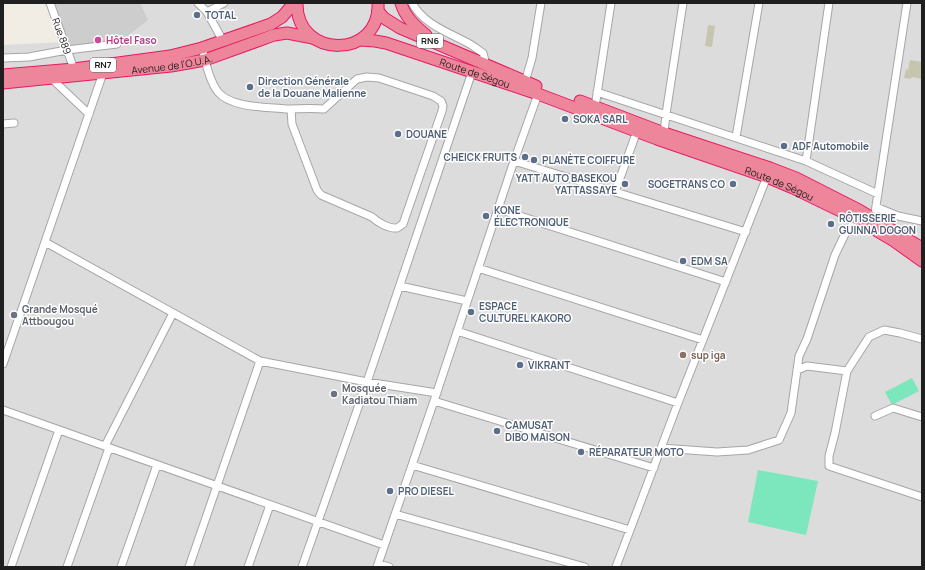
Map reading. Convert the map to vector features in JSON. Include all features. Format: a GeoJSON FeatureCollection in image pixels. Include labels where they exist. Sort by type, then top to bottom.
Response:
{"type":"FeatureCollection","features":[{"type":"Feature","properties":{"kind":"highway"},"geometry":{"type":"LineString","coordinates":[[296,3],[300,20],[305,30],[313,38]]}},
{"type":"Feature","properties":{"kind":"highway","name":"Avenue de l'O.U.A."},"geometry":{"type":"LineString","coordinates":[[3,75],[74,69],[170,56],[202,48],[271,24],[282,17],[296,3]]}},
{"type":"Feature","properties":{"kind":"highway","name":"RN6"},"geometry":{"type":"LineString","coordinates":[[401,3],[408,17],[415,26],[445,47]]}},
{"type":"Feature","properties":{"kind":"highway","name":"Route de Ségou"},"geometry":{"type":"LineString","coordinates":[[378,7],[384,18],[400,28],[525,82],[768,173],[793,188],[857,219],[894,241],[922,261]]}},
{"type":"Feature","properties":{"kind":"highway","name":"Route de Ségou"},"geometry":{"type":"LineString","coordinates":[[360,40],[369,32],[375,22],[378,7]]}},
{"type":"Feature","properties":{"kind":"highway","name":"Avenue de l'O.U.A."},"geometry":{"type":"LineString","coordinates":[[3,83],[171,66],[205,60],[274,35],[287,33],[313,38],[321,43],[331,46],[351,44],[360,40]]}},
{"type":"Feature","properties":{"kind":"highway","name":"Route de Ségou"},"geometry":{"type":"LineString","coordinates":[[360,40],[386,43],[538,94],[637,131],[768,173],[796,178],[874,219],[922,248]]}},
{"type":"Feature","properties":{"kind":"street","name":"Rue 889"},"geometry":{"type":"LineString","coordinates":[[50,3],[74,69]]}},
{"type":"Feature","properties":{"kind":"street"},"geometry":{"type":"LineString","coordinates":[[198,3],[207,12],[223,41]]}},
{"type":"Feature","properties":{"kind":"street"},"geometry":{"type":"LineString","coordinates":[[207,12],[224,3]]}},
{"type":"Feature","properties":{"kind":"street"},"geometry":{"type":"LineString","coordinates":[[412,3],[416,11],[433,25],[466,41],[483,52],[486,65]]}},
{"type":"Feature","properties":{"kind":"street"},"geometry":{"type":"LineString","coordinates":[[525,82],[532,58],[541,3]]}},
{"type":"Feature","properties":{"kind":"street"},"geometry":{"type":"LineString","coordinates":[[595,107],[611,3]]}},
{"type":"Feature","properties":{"kind":"street"},"geometry":{"type":"LineString","coordinates":[[664,133],[683,3]]}},
{"type":"Feature","properties":{"kind":"street"},"geometry":{"type":"LineString","coordinates":[[736,137],[759,3]]}},
{"type":"Feature","properties":{"kind":"street"},"geometry":{"type":"LineString","coordinates":[[806,161],[829,3]]}},
{"type":"Feature","properties":{"kind":"street"},"geometry":{"type":"LineString","coordinates":[[874,219],[907,3]]}},
{"type":"Feature","properties":{"kind":"street"},"geometry":{"type":"LineString","coordinates":[[3,58],[29,58],[67,50],[117,44]]}},
{"type":"Feature","properties":{"kind":"street"},"geometry":{"type":"LineString","coordinates":[[202,48],[213,82],[219,93],[229,100],[240,104],[291,109],[324,109],[357,79],[367,77],[379,78],[433,96],[441,101],[443,106],[442,111],[403,224],[396,228],[390,227],[372,217],[321,195],[317,190],[294,128],[291,109]]}},
{"type":"Feature","properties":{"kind":"street"},"geometry":{"type":"LineString","coordinates":[[302,567],[400,286],[472,72]]}},
{"type":"Feature","properties":{"kind":"street"},"geometry":{"type":"LineString","coordinates":[[3,364],[103,73]]}},
{"type":"Feature","properties":{"kind":"street"},"geometry":{"type":"LineString","coordinates":[[52,79],[89,114]]}},
{"type":"Feature","properties":{"kind":"street"},"geometry":{"type":"LineString","coordinates":[[597,92],[806,161],[878,194]]}},
{"type":"Feature","properties":{"kind":"street"},"geometry":{"type":"LineString","coordinates":[[389,567],[378,565],[384,545],[538,94]]}},
{"type":"Feature","properties":{"kind":"street"},"geometry":{"type":"LineString","coordinates":[[3,124],[14,123]]}},
{"type":"Feature","properties":{"kind":"street"},"geometry":{"type":"LineString","coordinates":[[615,192],[637,131]]}},
{"type":"Feature","properties":{"kind":"street"},"geometry":{"type":"LineString","coordinates":[[514,161],[746,232]]}},
{"type":"Feature","properties":{"kind":"street"},"geometry":{"type":"LineString","coordinates":[[616,567],[768,173]]}},
{"type":"Feature","properties":{"kind":"street"},"geometry":{"type":"LineString","coordinates":[[876,207],[898,216],[922,221]]}},
{"type":"Feature","properties":{"kind":"street"},"geometry":{"type":"LineString","coordinates":[[498,209],[726,282]]}},
{"type":"Feature","properties":{"kind":"street"},"geometry":{"type":"LineString","coordinates":[[661,448],[717,452],[748,450],[779,440],[792,413],[800,356],[835,255],[845,234],[857,219]]}},
{"type":"Feature","properties":{"kind":"street"},"geometry":{"type":"LineString","coordinates":[[45,242],[260,361],[367,382],[437,393]]}},
{"type":"Feature","properties":{"kind":"street"},"geometry":{"type":"LineString","coordinates":[[478,268],[704,340]]}},
{"type":"Feature","properties":{"kind":"street"},"geometry":{"type":"LineString","coordinates":[[400,286],[467,301]]}},
{"type":"Feature","properties":{"kind":"street"},"geometry":{"type":"LineString","coordinates":[[67,567],[107,447],[173,313]]}},
{"type":"Feature","properties":{"kind":"street"},"geometry":{"type":"LineString","coordinates":[[922,339],[884,330],[869,337],[847,371],[829,456],[829,466],[922,498]]}},
{"type":"Feature","properties":{"kind":"street"},"geometry":{"type":"LineString","coordinates":[[457,331],[678,403]]}},
{"type":"Feature","properties":{"kind":"street"},"geometry":{"type":"LineString","coordinates":[[189,567],[260,361]]}},
{"type":"Feature","properties":{"kind":"street"},"geometry":{"type":"LineString","coordinates":[[797,370],[808,366],[847,371]]}},
{"type":"Feature","properties":{"kind":"street"},"geometry":{"type":"LineString","coordinates":[[434,401],[654,468]]}},
{"type":"Feature","properties":{"kind":"street"},"geometry":{"type":"LineString","coordinates":[[875,416],[893,408],[922,417]]}},
{"type":"Feature","properties":{"kind":"street"},"geometry":{"type":"LineString","coordinates":[[4,412],[384,545]]}},
{"type":"Feature","properties":{"kind":"street"},"geometry":{"type":"LineString","coordinates":[[11,567],[58,430]]}},
{"type":"Feature","properties":{"kind":"street"},"geometry":{"type":"LineString","coordinates":[[121,567],[157,465]]}},
{"type":"Feature","properties":{"kind":"street"},"geometry":{"type":"LineString","coordinates":[[412,465],[630,530]]}},
{"type":"Feature","properties":{"kind":"street"},"geometry":{"type":"LineString","coordinates":[[248,567],[270,505]]}},
{"type":"Feature","properties":{"kind":"street"},"geometry":{"type":"LineString","coordinates":[[395,514],[585,567]]}},
{"type":"Feature","properties":{"kind":"shaded area"},"geometry":{"type":"Polygon","coordinates":[[[45,3],[922,3],[922,567],[3,567],[3,45],[63,42],[45,3]]]}},
{"type":"Feature","properties":{"kind":"shaded area"},"geometry":{"type":"Polygon","coordinates":[[[50,3],[140,3],[148,20],[117,44],[67,50],[50,3]]]}},
{"type":"Feature","properties":{"kind":"shaded area"},"geometry":{"type":"Polygon","coordinates":[[[708,25],[715,26],[712,47],[705,46],[708,25]]]}},
{"type":"Feature","properties":{"kind":"shaded area"},"geometry":{"type":"Polygon","coordinates":[[[910,60],[922,62],[922,79],[912,77],[911,79],[904,78],[906,69],[908,70],[910,60]]]}},
{"type":"Feature","properties":{"kind":"green space"},"geometry":{"type":"Polygon","coordinates":[[[912,378],[919,391],[892,405],[885,392],[912,378]]]}},
{"type":"Feature","properties":{"kind":"green space"},"geometry":{"type":"Polygon","coordinates":[[[758,470],[818,481],[806,535],[748,522],[758,470]]]}},
{"type":"Feature","properties":{"kind":"place","name":"TOTAL"},"geometry":{"type":"Point","coordinates":[197,15]}},
{"type":"Feature","properties":{"kind":"place","name":"Hôtel Faso"},"geometry":{"type":"Point","coordinates":[98,40]}},
{"type":"Feature","properties":{"kind":"place","name":"Direction Générale de la Douane Malienne"},"geometry":{"type":"Point","coordinates":[250,87]}},
{"type":"Feature","properties":{"kind":"place","name":"SOKA SARL"},"geometry":{"type":"Point","coordinates":[565,119]}},
{"type":"Feature","properties":{"kind":"place","name":"DOUANE"},"geometry":{"type":"Point","coordinates":[398,134]}},
{"type":"Feature","properties":{"kind":"place","name":"ADF Automobile"},"geometry":{"type":"Point","coordinates":[784,146]}},
{"type":"Feature","properties":{"kind":"place","name":"CHEICK FRUITS"},"geometry":{"type":"Point","coordinates":[525,157]}},
{"type":"Feature","properties":{"kind":"place","name":"PLANÈTE COIFFURE"},"geometry":{"type":"Point","coordinates":[534,160]}},
{"type":"Feature","properties":{"kind":"place","name":"YATT AUTO BASEKOU YATTASSAYE"},"geometry":{"type":"Point","coordinates":[625,184]}},
{"type":"Feature","properties":{"kind":"place","name":"SOGETRANS CO"},"geometry":{"type":"Point","coordinates":[733,184]}},
{"type":"Feature","properties":{"kind":"place","name":"KONE ÉLECTRONIQUE"},"geometry":{"type":"Point","coordinates":[486,216]}},
{"type":"Feature","properties":{"kind":"place","name":"RÔTISSERIE GUINNA DOGON"},"geometry":{"type":"Point","coordinates":[831,224]}},
{"type":"Feature","properties":{"kind":"place","name":"EDM SA"},"geometry":{"type":"Point","coordinates":[683,261]}},
{"type":"Feature","properties":{"kind":"place","name":"ESPACE CULTUREL KAKORO"},"geometry":{"type":"Point","coordinates":[471,312]}},
{"type":"Feature","properties":{"kind":"place","name":"Grande Mosqué Attbougou"},"geometry":{"type":"Point","coordinates":[14,315]}},
{"type":"Feature","properties":{"kind":"place","name":"sup iga"},"geometry":{"type":"Point","coordinates":[683,355]}},
{"type":"Feature","properties":{"kind":"place","name":"VIKRANT"},"geometry":{"type":"Point","coordinates":[520,365]}},
{"type":"Feature","properties":{"kind":"place","name":"Mosquée Kadiatou Thiam"},"geometry":{"type":"Point","coordinates":[334,394]}},
{"type":"Feature","properties":{"kind":"place","name":"CAMUSAT DIBO MAISON"},"geometry":{"type":"Point","coordinates":[497,431]}},
{"type":"Feature","properties":{"kind":"place","name":"RÉPARATEUR MOTO"},"geometry":{"type":"Point","coordinates":[581,452]}},
{"type":"Feature","properties":{"kind":"place","name":"PRO DIESEL"},"geometry":{"type":"Point","coordinates":[390,491]}}]}
